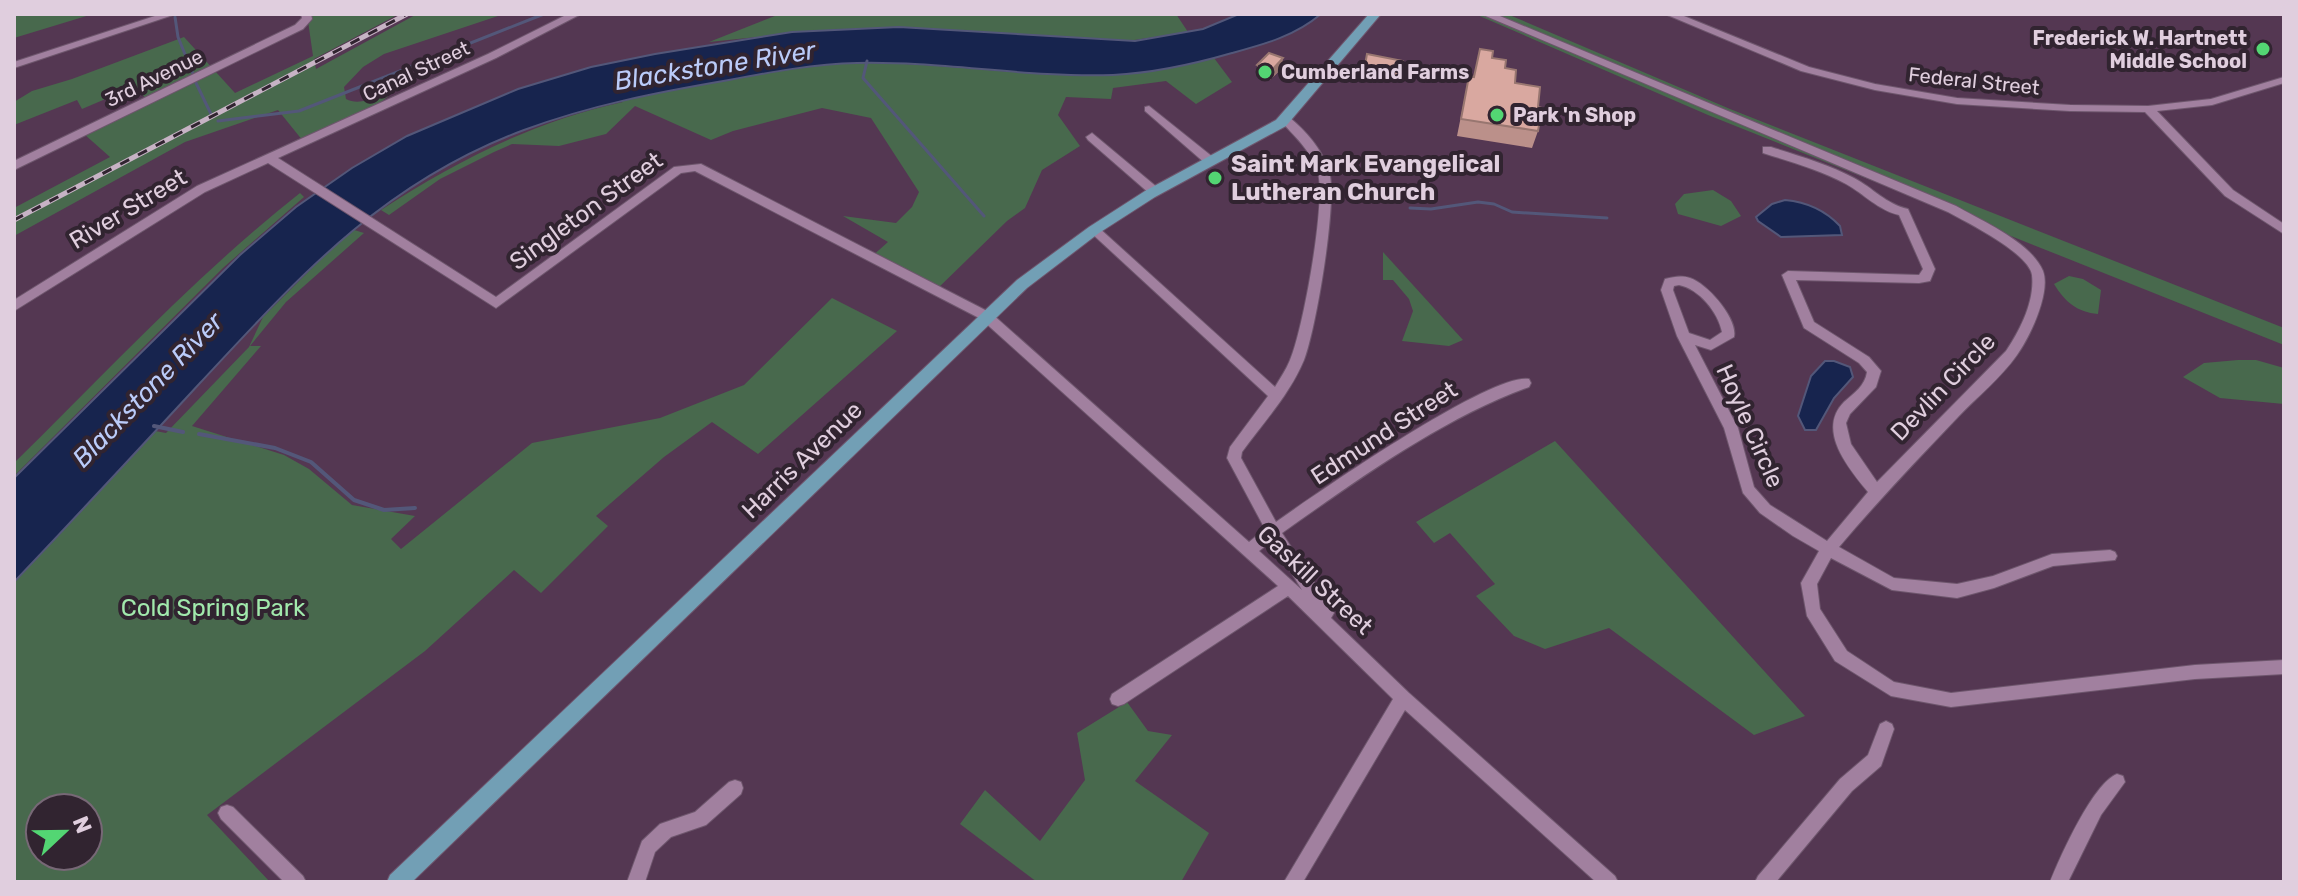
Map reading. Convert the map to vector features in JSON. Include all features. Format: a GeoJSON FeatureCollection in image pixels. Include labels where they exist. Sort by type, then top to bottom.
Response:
{"type":"FeatureCollection","features":[{"type":"Feature","properties":{"kind":"main road"},"geometry":{"type":"LineString","coordinates":[[1283,121],[1375,14]]}},
{"type":"Feature","properties":{"kind":"main road","name":"Harris Avenue"},"geometry":{"type":"LineString","coordinates":[[397,882],[1022,284],[1094,230],[1154,191],[1283,121]]}},
{"type":"Feature","properties":{"kind":"street"},"geometry":{"type":"LineString","coordinates":[[14,65],[171,14]]}},
{"type":"Feature","properties":{"kind":"street","name":"Canal Street"},"geometry":{"type":"LineString","coordinates":[[269,158],[576,14]]}},
{"type":"Feature","properties":{"kind":"street","name":"Devlin Circle"},"geometry":{"type":"LineString","coordinates":[[1486,14],[1925,197],[1993,231],[2023,253],[2038,273],[2035,304],[2028,327],[2011,354],[1877,492],[1828,550],[1809,583],[1812,611],[1841,656],[1891,689],[1951,700],[2195,672],[2284,667]]}},
{"type":"Feature","properties":{"kind":"street","name":"Federal Street"},"geometry":{"type":"LineString","coordinates":[[1670,14],[1779,60],[1875,87],[1981,103],[2148,109],[2212,102],[2284,80]]}},
{"type":"Feature","properties":{"kind":"street","name":"3rd Avenue"},"geometry":{"type":"LineString","coordinates":[[14,166],[100,119],[299,27],[306,16]]}},
{"type":"Feature","properties":{"kind":"street"},"geometry":{"type":"LineString","coordinates":[[1149,109],[1210,161]]}},
{"type":"Feature","properties":{"kind":"street"},"geometry":{"type":"LineString","coordinates":[[2148,109],[2229,193],[2284,230]]}},
{"type":"Feature","properties":{"kind":"street"},"geometry":{"type":"LineString","coordinates":[[1283,121],[1304,139],[1320,164],[1327,194],[1298,357],[1235,451],[1234,458],[1273,531],[1342,636]]}},
{"type":"Feature","properties":{"kind":"street"},"geometry":{"type":"LineString","coordinates":[[1092,137],[1154,191]]}},
{"type":"Feature","properties":{"kind":"street"},"geometry":{"type":"LineString","coordinates":[[1767,150],[1840,176],[1887,207],[1904,212],[1917,208],[1925,197]]}},
{"type":"Feature","properties":{"kind":"street","name":"Singleton Street"},"geometry":{"type":"LineString","coordinates":[[269,158],[496,303],[678,170],[697,167],[986,316]]}},
{"type":"Feature","properties":{"kind":"street","name":"River Street"},"geometry":{"type":"LineString","coordinates":[[14,306],[165,210],[269,158]]}},
{"type":"Feature","properties":{"kind":"street"},"geometry":{"type":"LineString","coordinates":[[1877,492],[1857,469],[1839,423],[1842,414],[1873,381],[1874,371],[1864,360],[1809,325],[1788,275],[1926,278],[1929,269],[1904,212]]}},
{"type":"Feature","properties":{"kind":"street"},"geometry":{"type":"LineString","coordinates":[[1094,230],[1274,394]]}},
{"type":"Feature","properties":{"kind":"street","name":"Hoyle Circle"},"geometry":{"type":"LineString","coordinates":[[1684,336],[1711,345],[1729,334],[1727,323],[1697,285],[1680,279],[1669,282],[1667,290],[1684,336],[1724,411],[1748,489],[1755,500],[1779,520],[1892,584],[1957,591],[1994,582],[2052,560],[2110,556]]}},
{"type":"Feature","properties":{"kind":"street","name":"Gaskill Street"},"geometry":{"type":"LineString","coordinates":[[986,316],[1289,587],[1403,698],[1609,882]]}},
{"type":"Feature","properties":{"kind":"street","name":"Edmund Street"},"geometry":{"type":"LineString","coordinates":[[1248,551],[1273,531],[1467,404],[1524,383]]}},
{"type":"Feature","properties":{"kind":"street"},"geometry":{"type":"LineString","coordinates":[[1118,699],[1289,587]]}},
{"type":"Feature","properties":{"kind":"street"},"geometry":{"type":"LineString","coordinates":[[1293,882],[1403,698]]}},
{"type":"Feature","properties":{"kind":"street"},"geometry":{"type":"LineString","coordinates":[[1764,882],[1846,785],[1875,760],[1886,729]]}},
{"type":"Feature","properties":{"kind":"street"},"geometry":{"type":"LineString","coordinates":[[2059,882],[2095,809],[2117,782]]}},
{"type":"Feature","properties":{"kind":"street"},"geometry":{"type":"LineString","coordinates":[[636,882],[648,847],[666,830],[700,819],[735,788]]}},
{"type":"Feature","properties":{"kind":"street"},"geometry":{"type":"LineString","coordinates":[[227,813],[297,882]]}},
{"type":"Feature","properties":{"kind":"green space"},"geometry":{"type":"Polygon","coordinates":[[[14,14],[93,14],[14,38],[14,14]]]}},
{"type":"Feature","properties":{"kind":"green space"},"geometry":{"type":"Polygon","coordinates":[[[307,14],[399,14],[314,59],[316,69],[417,14],[504,14],[384,54],[363,67],[344,87],[346,99],[364,101],[396,89],[377,106],[303,141],[278,110],[185,142],[14,236],[14,208],[110,157],[84,134],[148,102],[136,86],[82,109],[77,100],[14,125],[14,102],[32,91],[184,37],[235,93],[313,56],[307,14]]]}},
{"type":"Feature","properties":{"kind":"green space"},"geometry":{"type":"Polygon","coordinates":[[[780,14],[1176,14],[1188,32],[1121,42],[757,37],[709,42],[780,14]]]}},
{"type":"Feature","properties":{"kind":"green space"},"geometry":{"type":"Polygon","coordinates":[[[1475,14],[1507,14],[1730,109],[2284,328],[2284,345],[1708,115],[1475,14]]]}},
{"type":"Feature","properties":{"kind":"green space"},"geometry":{"type":"Polygon","coordinates":[[[1214,58],[1232,82],[1196,104],[1166,81],[1113,88],[1111,99],[1066,97],[1058,115],[1080,146],[1042,170],[1025,208],[1007,221],[935,291],[870,258],[888,242],[843,216],[896,223],[912,207],[919,192],[871,118],[822,108],[733,131],[711,140],[635,106],[606,134],[559,146],[512,144],[440,179],[389,215],[381,210],[467,159],[559,120],[623,102],[619,100],[738,76],[798,67],[858,63],[1112,75],[1151,71],[1214,58]]]}},
{"type":"Feature","properties":{"kind":"green space"},"geometry":{"type":"Polygon","coordinates":[[[1713,190],[1731,201],[1741,216],[1721,226],[1678,214],[1675,204],[1684,194],[1713,190]]]}},
{"type":"Feature","properties":{"kind":"green space","name":"Blackstone River"},"geometry":{"type":"Polygon","coordinates":[[[300,193],[304,197],[224,267],[14,476],[14,463],[153,324],[300,193]]]}},
{"type":"Feature","properties":{"kind":"green space","name":"Cold Spring Park"},"geometry":{"type":"Polygon","coordinates":[[[351,229],[364,233],[286,302],[250,346],[261,346],[192,426],[284,455],[309,469],[352,505],[415,516],[391,539],[401,549],[532,443],[660,418],[744,385],[832,298],[897,331],[758,454],[712,422],[664,457],[596,516],[608,526],[541,593],[514,570],[425,651],[207,815],[270,882],[14,882],[14,582],[155,431],[166,433],[249,347],[263,317],[351,229]]]}},
{"type":"Feature","properties":{"kind":"green space"},"geometry":{"type":"Polygon","coordinates":[[[1383,252],[1463,340],[1449,346],[1402,341],[1413,311],[1409,299],[1393,280],[1383,280],[1383,252]]]}},
{"type":"Feature","properties":{"kind":"green space"},"geometry":{"type":"Polygon","coordinates":[[[2069,276],[2083,279],[2101,290],[2098,314],[2078,308],[2058,290],[2054,284],[2069,276]]]}},
{"type":"Feature","properties":{"kind":"green space"},"geometry":{"type":"Polygon","coordinates":[[[2256,360],[2284,368],[2284,404],[2220,398],[2183,377],[2204,363],[2256,360]]]}},
{"type":"Feature","properties":{"kind":"green space"},"geometry":{"type":"Polygon","coordinates":[[[1555,441],[1805,716],[1754,735],[1609,628],[1545,649],[1514,636],[1476,596],[1495,584],[1450,533],[1434,543],[1416,522],[1555,441]]]}},
{"type":"Feature","properties":{"kind":"green space"},"geometry":{"type":"Polygon","coordinates":[[[1127,702],[1148,731],[1172,735],[1135,781],[1209,833],[1181,882],[1037,882],[960,824],[985,790],[1040,841],[1085,780],[1077,733],[1127,702]]]}},
{"type":"Feature","properties":{"kind":"water"},"geometry":{"type":"Polygon","coordinates":[[[1239,14],[1321,14],[1290,34],[1256,46],[1188,64],[1128,74],[1049,74],[889,63],[841,64],[777,71],[600,106],[524,130],[473,152],[385,205],[309,270],[14,582],[14,478],[240,255],[296,207],[352,168],[407,136],[518,89],[591,67],[792,32],[899,27],[1135,41],[1203,29],[1239,14]]]}},
{"type":"Feature","properties":{"kind":"water"},"geometry":{"type":"Polygon","coordinates":[[[1785,200],[1822,211],[1840,226],[1842,235],[1781,237],[1758,221],[1756,217],[1772,204],[1785,200]]]}},
{"type":"Feature","properties":{"kind":"water"},"geometry":{"type":"Polygon","coordinates":[[[1825,361],[1850,367],[1853,377],[1834,398],[1816,430],[1805,430],[1798,416],[1811,376],[1825,361]]]}},
{"type":"Feature","properties":{"kind":"building"},"geometry":{"type":"Polygon","coordinates":[[[1480,49],[1493,51],[1492,58],[1506,60],[1505,68],[1516,70],[1515,83],[1540,87],[1538,107],[1542,108],[1538,131],[1461,119],[1469,76],[1474,77],[1480,49]]]}},
{"type":"Feature","properties":{"kind":"building"},"geometry":{"type":"Polygon","coordinates":[[[1269,53],[1283,58],[1271,71],[1257,65],[1269,53]]]}},
{"type":"Feature","properties":{"kind":"building"},"geometry":{"type":"Polygon","coordinates":[[[1367,54],[1403,61],[1402,70],[1365,65],[1367,54]]]}},
{"type":"Feature","properties":{"kind":"waterway"},"geometry":{"type":"LineString","coordinates":[[218,121],[299,111],[544,14]]}},
{"type":"Feature","properties":{"kind":"waterway"},"geometry":{"type":"LineString","coordinates":[[175,17],[178,37],[193,74]]}},
{"type":"Feature","properties":{"kind":"waterway"},"geometry":{"type":"LineString","coordinates":[[867,61],[863,78],[984,216]]}},
{"type":"Feature","properties":{"kind":"waterway"},"geometry":{"type":"LineString","coordinates":[[196,83],[211,114]]}},
{"type":"Feature","properties":{"kind":"waterway"},"geometry":{"type":"LineString","coordinates":[[1410,208],[1431,209],[1478,202],[1494,204],[1512,212],[1607,218]]}},
{"type":"Feature","properties":{"kind":"waterway"},"geometry":{"type":"LineString","coordinates":[[154,426],[183,432]]}},
{"type":"Feature","properties":{"kind":"waterway"},"geometry":{"type":"LineString","coordinates":[[199,434],[275,448],[311,462],[354,500],[384,510],[415,508]]}},
{"type":"Feature","properties":{"kind":"railway"},"geometry":{"type":"LineString","coordinates":[[14,220],[407,14]]}},
{"type":"Feature","properties":{"kind":"place","name":"Frederick W. Hartnett Middle School"},"geometry":{"type":"Point","coordinates":[2263,49]}},
{"type":"Feature","properties":{"kind":"place","name":"Cumberland Farms"},"geometry":{"type":"Point","coordinates":[1265,72]}},
{"type":"Feature","properties":{"kind":"place","name":"Park 'n Shop"},"geometry":{"type":"Point","coordinates":[1497,115]}},
{"type":"Feature","properties":{"kind":"place","name":"Saint Mark Evangelical Lutheran Church"},"geometry":{"type":"Point","coordinates":[1215,178]}}]}
